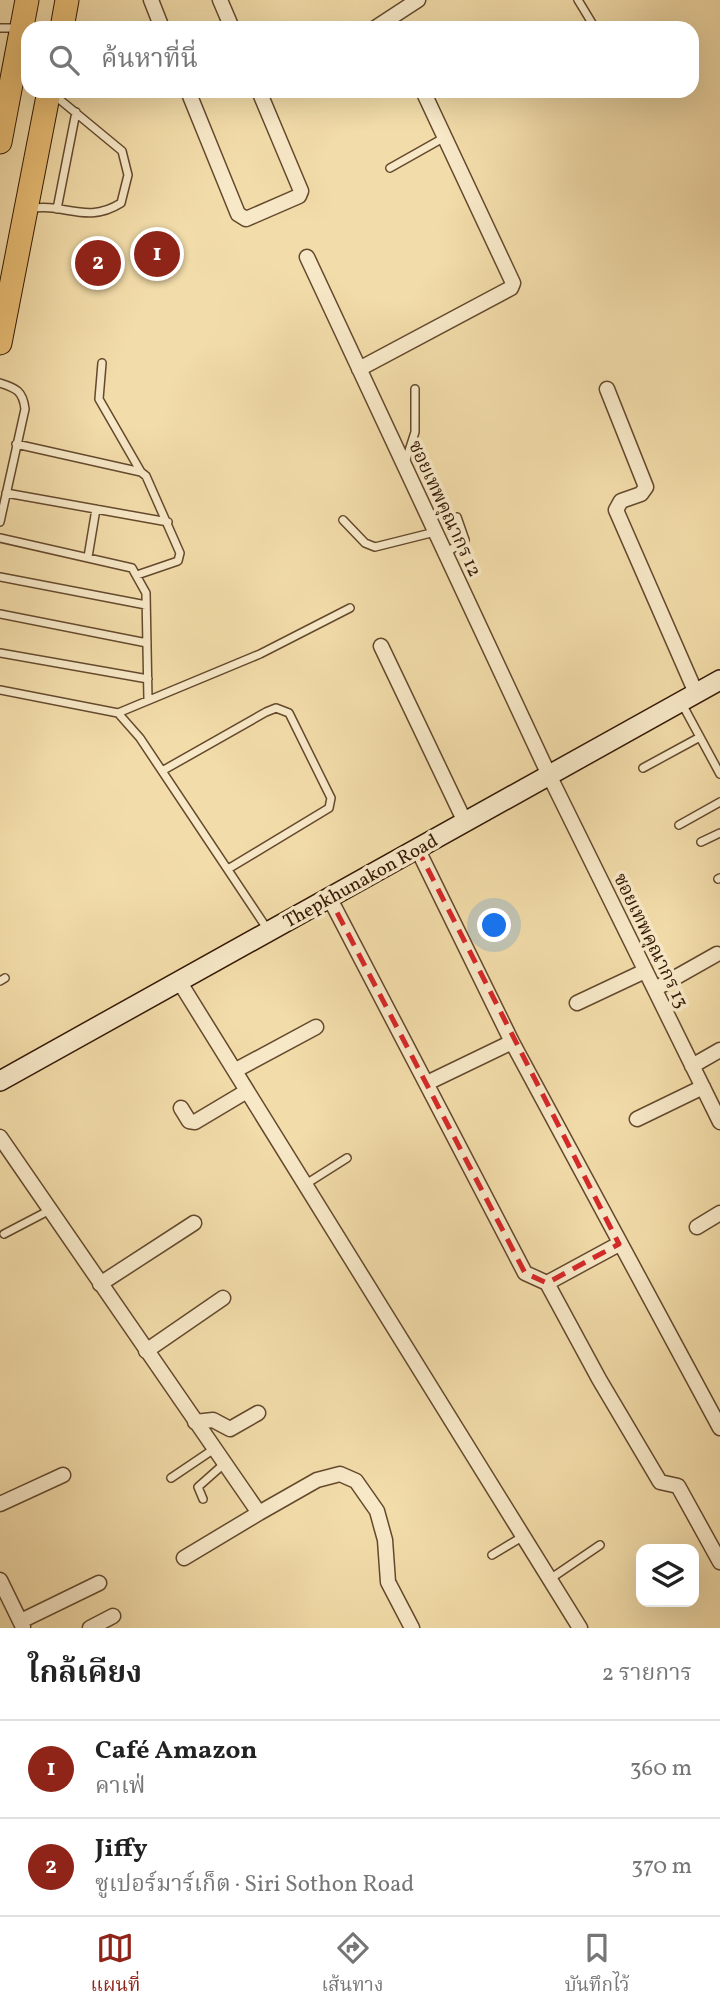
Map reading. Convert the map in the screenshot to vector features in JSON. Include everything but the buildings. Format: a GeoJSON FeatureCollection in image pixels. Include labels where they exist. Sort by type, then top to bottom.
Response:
{"type":"FeatureCollection","features":[{"type":"Feature","properties":{"kind":"highway"},"geometry":{"type":"LineString","coordinates":[[0,142],[11,28],[27,0]]}},
{"type":"Feature","properties":{"kind":"highway"},"geometry":{"type":"LineString","coordinates":[[63,21],[67,0]]}},
{"type":"Feature","properties":{"kind":"highway"},"geometry":{"type":"LineString","coordinates":[[0,343],[48,98]]}},
{"type":"Feature","properties":{"kind":"main road","name":"Thepkhunakon Road"},"geometry":{"type":"LineString","coordinates":[[0,1081],[720,680]]}},
{"type":"Feature","properties":{"kind":"street"},"geometry":{"type":"LineString","coordinates":[[151,0],[159,21]]}},
{"type":"Feature","properties":{"kind":"street"},"geometry":{"type":"LineString","coordinates":[[220,0],[229,21]]}},
{"type":"Feature","properties":{"kind":"street"},"geometry":{"type":"LineString","coordinates":[[392,21],[418,0]]}},
{"type":"Feature","properties":{"kind":"street"},"geometry":{"type":"LineString","coordinates":[[191,98],[238,214],[246,219],[299,196],[301,191],[266,98]]}},
{"type":"Feature","properties":{"kind":"street"},"geometry":{"type":"LineString","coordinates":[[359,369],[511,288],[513,283],[427,98]]}},
{"type":"Feature","properties":{"kind":"street","name":"ซอยเทพคุณากร 12"},"geometry":{"type":"LineString","coordinates":[[307,257],[549,775]]}},
{"type":"Feature","properties":{"kind":"street"},"geometry":{"type":"LineString","coordinates":[[607,389],[646,487],[641,494],[621,501],[617,510],[688,697]]}},
{"type":"Feature","properties":{"kind":"street"},"geometry":{"type":"LineString","coordinates":[[381,646],[465,822]]}},
{"type":"Feature","properties":{"kind":"street","name":"ซอยเทพคุณากร 13"},"geometry":{"type":"LineString","coordinates":[[549,775],[720,1122]]}},
{"type":"Feature","properties":{"kind":"street"},"geometry":{"type":"LineString","coordinates":[[417,848],[512,1042],[720,1428]]}},
{"type":"Feature","properties":{"kind":"street"},"geometry":{"type":"LineString","coordinates":[[329,897],[525,1273],[547,1283],[599,1379],[660,1482],[678,1486],[720,1562]]}},
{"type":"Feature","properties":{"kind":"street"},"geometry":{"type":"LineString","coordinates":[[655,989],[717,954]]}},
{"type":"Feature","properties":{"kind":"street"},"geometry":{"type":"LineString","coordinates":[[577,1003],[645,971]]}},
{"type":"Feature","properties":{"kind":"street"},"geometry":{"type":"LineString","coordinates":[[179,981],[580,1628]]}},
{"type":"Feature","properties":{"kind":"street"},"geometry":{"type":"LineString","coordinates":[[236,1070],[316,1027]]}},
{"type":"Feature","properties":{"kind":"street"},"geometry":{"type":"LineString","coordinates":[[427,1083],[512,1042]]}},
{"type":"Feature","properties":{"kind":"street"},"geometry":{"type":"LineString","coordinates":[[692,1066],[720,1050]]}},
{"type":"Feature","properties":{"kind":"street"},"geometry":{"type":"LineString","coordinates":[[637,1119],[703,1087]]}},
{"type":"Feature","properties":{"kind":"street"},"geometry":{"type":"LineString","coordinates":[[181,1108],[189,1121],[195,1122],[247,1091]]}},
{"type":"Feature","properties":{"kind":"street"},"geometry":{"type":"LineString","coordinates":[[0,1137],[259,1513]]}},
{"type":"Feature","properties":{"kind":"street"},"geometry":{"type":"LineString","coordinates":[[697,1227],[720,1213]]}},
{"type":"Feature","properties":{"kind":"street"},"geometry":{"type":"LineString","coordinates":[[100,1284],[194,1223]]}},
{"type":"Feature","properties":{"kind":"street"},"geometry":{"type":"LineString","coordinates":[[547,1283],[619,1244]]}},
{"type":"Feature","properties":{"kind":"street"},"geometry":{"type":"LineString","coordinates":[[146,1350],[223,1298]]}},
{"type":"Feature","properties":{"kind":"street"},"geometry":{"type":"LineString","coordinates":[[195,1422],[213,1420],[230,1429],[258,1413]]}},
{"type":"Feature","properties":{"kind":"street"},"geometry":{"type":"LineString","coordinates":[[184,1558],[317,1480],[340,1474],[356,1481],[377,1511],[385,1540],[388,1582],[412,1628]]}},
{"type":"Feature","properties":{"kind":"street"},"geometry":{"type":"LineString","coordinates":[[0,1504],[63,1475]]}},
{"type":"Feature","properties":{"kind":"street"},"geometry":{"type":"LineString","coordinates":[[0,1580],[22,1625],[99,1583]]}},
{"type":"Feature","properties":{"kind":"street"},"geometry":{"type":"LineString","coordinates":[[90,1628],[113,1616]]}},
{"type":"Feature","properties":{"kind":"lane"},"geometry":{"type":"LineString","coordinates":[[578,0],[591,21]]}},
{"type":"Feature","properties":{"kind":"lane"},"geometry":{"type":"LineString","coordinates":[[26,209],[45,206],[83,215],[105,213],[121,203],[128,175],[122,151],[58,98]]}},
{"type":"Feature","properties":{"kind":"lane"},"geometry":{"type":"LineString","coordinates":[[57,209],[76,112]]}},
{"type":"Feature","properties":{"kind":"lane"},"geometry":{"type":"LineString","coordinates":[[390,168],[445,136]]}},
{"type":"Feature","properties":{"kind":"lane"},"geometry":{"type":"LineString","coordinates":[[102,363],[99,399],[141,472],[151,484],[177,544],[178,561],[137,575]]}},
{"type":"Feature","properties":{"kind":"lane"},"geometry":{"type":"LineString","coordinates":[[0,383],[18,389],[25,409],[0,522]]}},
{"type":"Feature","properties":{"kind":"lane"},"geometry":{"type":"LineString","coordinates":[[404,465],[415,432],[415,388]]}},
{"type":"Feature","properties":{"kind":"lane"},"geometry":{"type":"LineString","coordinates":[[16,444],[141,472]]}},
{"type":"Feature","properties":{"kind":"lane"},"geometry":{"type":"LineString","coordinates":[[6,493],[168,522]]}},
{"type":"Feature","properties":{"kind":"lane"},"geometry":{"type":"LineString","coordinates":[[88,557],[96,509]]}},
{"type":"Feature","properties":{"kind":"lane"},"geometry":{"type":"LineString","coordinates":[[446,553],[465,540],[457,517]]}},
{"type":"Feature","properties":{"kind":"lane"},"geometry":{"type":"LineString","coordinates":[[343,520],[365,543],[375,547],[436,532]]}},
{"type":"Feature","properties":{"kind":"lane"},"geometry":{"type":"LineString","coordinates":[[0,538],[132,568],[146,593],[149,700]]}},
{"type":"Feature","properties":{"kind":"lane"},"geometry":{"type":"LineString","coordinates":[[0,577],[146,605]]}},
{"type":"Feature","properties":{"kind":"lane"},"geometry":{"type":"LineString","coordinates":[[0,690],[118,713],[260,654],[350,608]]}},
{"type":"Feature","properties":{"kind":"lane"},"geometry":{"type":"LineString","coordinates":[[0,614],[147,643]]}},
{"type":"Feature","properties":{"kind":"lane"},"geometry":{"type":"LineString","coordinates":[[0,653],[148,679]]}},
{"type":"Feature","properties":{"kind":"lane"},"geometry":{"type":"LineString","coordinates":[[688,697],[700,737],[720,774]]}},
{"type":"Feature","properties":{"kind":"lane"},"geometry":{"type":"LineString","coordinates":[[162,771],[266,712],[275,708],[289,713],[331,798],[329,808],[228,869]]}},
{"type":"Feature","properties":{"kind":"lane"},"geometry":{"type":"LineString","coordinates":[[118,713],[140,738],[269,931]]}},
{"type":"Feature","properties":{"kind":"lane"},"geometry":{"type":"LineString","coordinates":[[643,768],[700,737]]}},
{"type":"Feature","properties":{"kind":"lane"},"geometry":{"type":"LineString","coordinates":[[679,825],[720,802]]}},
{"type":"Feature","properties":{"kind":"lane"},"geometry":{"type":"LineString","coordinates":[[701,842],[720,833]]}},
{"type":"Feature","properties":{"kind":"lane"},"geometry":{"type":"LineString","coordinates":[[306,1184],[347,1158]]}},
{"type":"Feature","properties":{"kind":"lane"},"geometry":{"type":"LineString","coordinates":[[4,1234],[51,1210]]}},
{"type":"Feature","properties":{"kind":"lane"},"geometry":{"type":"LineString","coordinates":[[171,1478],[215,1449]]}},
{"type":"Feature","properties":{"kind":"lane"},"geometry":{"type":"LineString","coordinates":[[203,1499],[198,1487],[225,1463]]}},
{"type":"Feature","properties":{"kind":"lane"},"geometry":{"type":"LineString","coordinates":[[492,1555],[522,1537]]}},
{"type":"Feature","properties":{"kind":"lane"},"geometry":{"type":"LineString","coordinates":[[550,1579],[600,1545]]}},
{"type":"Feature","properties":{"kind":"highlighted area"},"geometry":{"type":"Polygon","coordinates":[[[417,848],[619,1244],[547,1283],[525,1273],[329,897],[417,848]]]}},
{"type":"Feature","properties":{"kind":"place","name":"Café Amazon"},"geometry":{"type":"Point","coordinates":[157,254]}},
{"type":"Feature","properties":{"kind":"place","name":"Jiffy"},"geometry":{"type":"Point","coordinates":[98,263]}}]}
